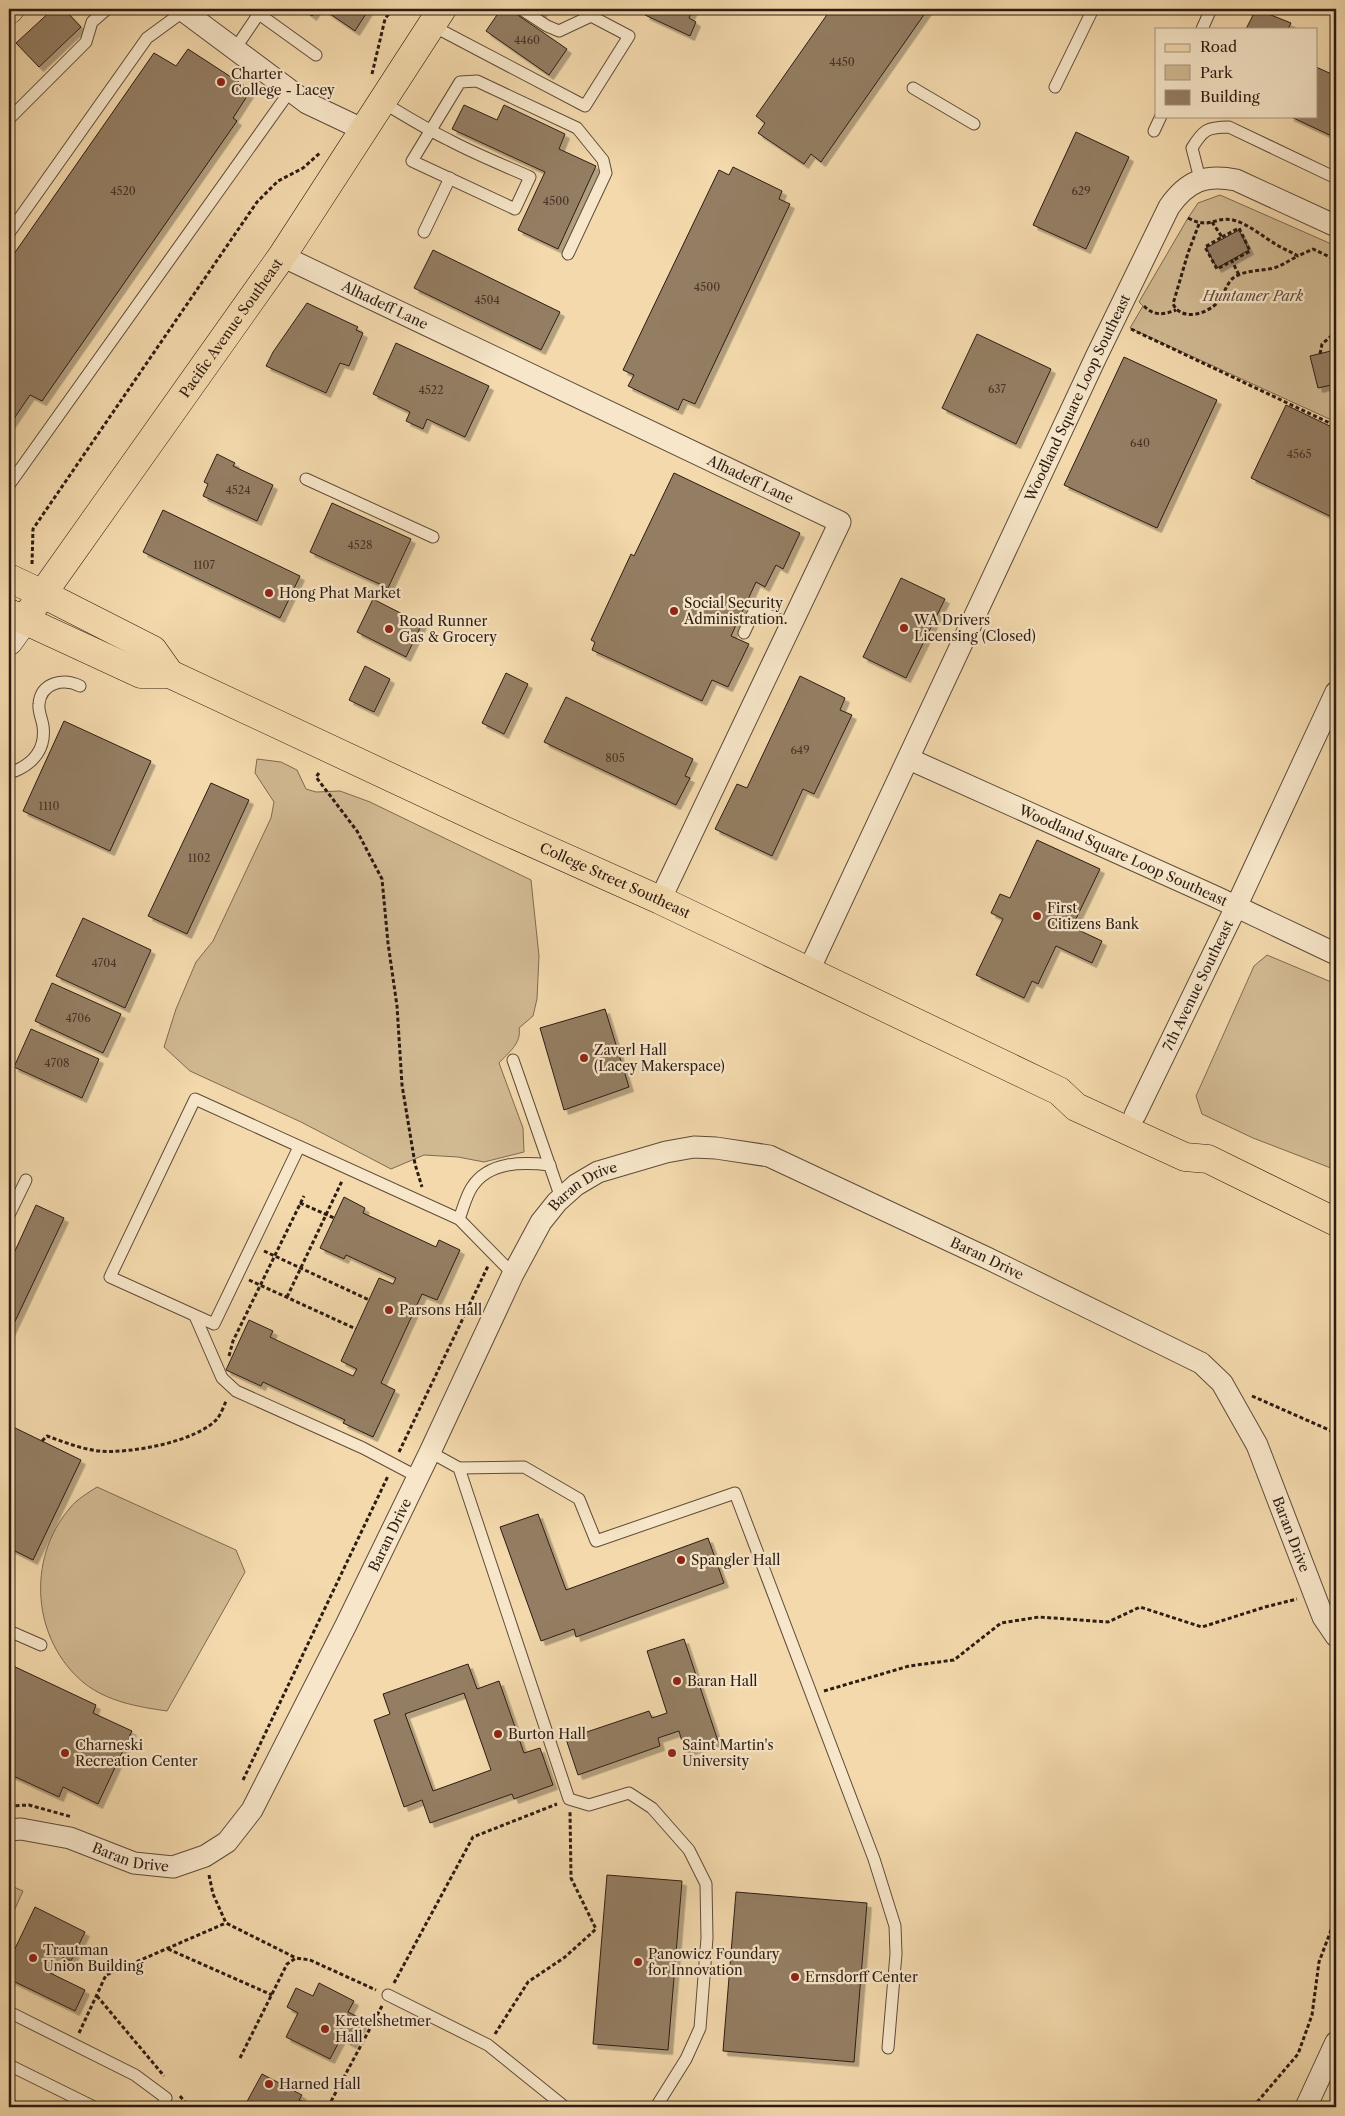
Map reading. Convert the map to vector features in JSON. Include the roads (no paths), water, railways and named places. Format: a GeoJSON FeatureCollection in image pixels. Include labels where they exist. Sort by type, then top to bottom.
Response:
{"type":"FeatureCollection","features":[{"type":"Feature","properties":{"kind":"main road","name":"Pacific Avenue Southeast"},"geometry":{"type":"LineString","coordinates":[[14,625],[44,594],[282,256],[364,130],[376,92],[437,17]]}},
{"type":"Feature","properties":{"kind":"main road","name":"College Street Southeast"},"geometry":{"type":"LineString","coordinates":[[12,580],[44,594],[153,650],[170,674]]}},
{"type":"Feature","properties":{"kind":"main road","name":"College Street Southeast"},"geometry":{"type":"LineString","coordinates":[[14,625],[141,674],[170,674],[809,970],[1059,1090],[1076,1107],[1185,1157],[1208,1159],[1336,1222]]}},
{"type":"Feature","properties":{"kind":"main road","name":"College Street Southeast"},"geometry":{"type":"LineString","coordinates":[[1059,1090],[1085,1092],[1194,1142],[1208,1159]]}},
{"type":"Feature","properties":{"kind":"street"},"geometry":{"type":"LineString","coordinates":[[191,12],[235,49],[307,103],[364,130]]}},
{"type":"Feature","properties":{"kind":"street"},"geometry":{"type":"LineString","coordinates":[[1200,179],[1221,177],[1236,180],[1336,226]]}},
{"type":"Feature","properties":{"kind":"street","name":"Woodland Square Loop Southeast"},"geometry":{"type":"LineString","coordinates":[[809,970],[1096,357],[1169,207],[1178,194],[1200,179]]}},
{"type":"Feature","properties":{"kind":"street","name":"Alhadeff Lane"},"geometry":{"type":"LineString","coordinates":[[282,256],[840,522],[660,900]]}},
{"type":"Feature","properties":{"kind":"street","name":"7th Avenue Southeast"},"geometry":{"type":"LineString","coordinates":[[1135,1115],[1236,906],[1336,692]]}},
{"type":"Feature","properties":{"kind":"street","name":"Woodland Square Loop Southeast"},"geometry":{"type":"LineString","coordinates":[[909,759],[1236,906],[1336,954]]}},
{"type":"Feature","properties":{"kind":"street","name":"Baran Drive"},"geometry":{"type":"LineString","coordinates":[[9,1830],[21,1829],[70,1838],[134,1863],[172,1867],[205,1856],[227,1842],[252,1810],[346,1626],[513,1274],[541,1222],[561,1198],[576,1185],[598,1172],[666,1152],[694,1147],[716,1148],[768,1156],[986,1258],[1201,1363],[1222,1383],[1257,1445],[1323,1617],[1336,1636]]}},
{"type":"Feature","properties":{"kind":"street"},"geometry":{"type":"LineString","coordinates":[[1306,2107],[1336,2042]]}},
{"type":"Feature","properties":{"kind":"lane"},"geometry":{"type":"LineString","coordinates":[[9,119],[86,42],[92,22],[107,9]]}},
{"type":"Feature","properties":{"kind":"lane"},"geometry":{"type":"LineString","coordinates":[[437,17],[585,106],[629,36],[591,16],[559,31],[547,26],[521,9]]}},
{"type":"Feature","properties":{"kind":"lane"},"geometry":{"type":"LineString","coordinates":[[1055,87],[1093,9]]}},
{"type":"Feature","properties":{"kind":"lane"},"geometry":{"type":"LineString","coordinates":[[1202,28],[1211,9]]}},
{"type":"Feature","properties":{"kind":"lane"},"geometry":{"type":"LineString","coordinates":[[235,49],[260,11],[316,55]]}},
{"type":"Feature","properties":{"kind":"lane"},"geometry":{"type":"LineString","coordinates":[[9,233],[147,38],[191,12]]}},
{"type":"Feature","properties":{"kind":"lane"},"geometry":{"type":"LineString","coordinates":[[376,92],[430,129],[449,140],[530,177],[516,209],[412,160],[430,129],[460,82],[477,81],[576,128],[603,160],[606,173],[568,254]]}},
{"type":"Feature","properties":{"kind":"lane"},"geometry":{"type":"LineString","coordinates":[[914,88],[974,124]]}},
{"type":"Feature","properties":{"kind":"lane"},"geometry":{"type":"LineString","coordinates":[[9,485],[290,91]]}},
{"type":"Feature","properties":{"kind":"lane"},"geometry":{"type":"LineString","coordinates":[[1154,131],[1160,118]]}},
{"type":"Feature","properties":{"kind":"lane"},"geometry":{"type":"LineString","coordinates":[[1200,179],[1192,148],[1199,136],[1212,127],[1229,128],[1336,178]]}},
{"type":"Feature","properties":{"kind":"lane"},"geometry":{"type":"LineString","coordinates":[[424,232],[450,178]]}},
{"type":"Feature","properties":{"kind":"lane"},"geometry":{"type":"LineString","coordinates":[[306,479],[433,537]]}},
{"type":"Feature","properties":{"kind":"lane"},"geometry":{"type":"LineString","coordinates":[[744,633],[756,609],[791,625]]}},
{"type":"Feature","properties":{"kind":"lane"},"geometry":{"type":"LineString","coordinates":[[15,771],[27,766],[34,760],[43,742],[43,724],[38,708],[42,694],[54,683],[62,681],[80,686]]}},
{"type":"Feature","properties":{"kind":"lane"},"geometry":{"type":"LineString","coordinates":[[513,1060],[561,1198]]}},
{"type":"Feature","properties":{"kind":"lane"},"geometry":{"type":"LineString","coordinates":[[299,1147],[214,1324],[110,1277],[195,1099],[459,1220],[513,1274]]}},
{"type":"Feature","properties":{"kind":"lane"},"geometry":{"type":"LineString","coordinates":[[459,1220],[472,1186],[492,1169],[525,1162],[550,1164]]}},
{"type":"Feature","properties":{"kind":"lane"},"geometry":{"type":"LineString","coordinates":[[9,1215],[26,1180]]}},
{"type":"Feature","properties":{"kind":"lane"},"geometry":{"type":"LineString","coordinates":[[196,1316],[222,1378],[236,1391],[363,1448],[418,1477]]}},
{"type":"Feature","properties":{"kind":"lane"},"geometry":{"type":"LineString","coordinates":[[430,1452],[459,1468],[524,1467],[579,1499],[596,1542],[735,1493],[874,1859],[895,1926],[896,1954],[888,2048]]}},
{"type":"Feature","properties":{"kind":"lane"},"geometry":{"type":"LineString","coordinates":[[459,1468],[569,1799],[589,1805],[629,1793],[652,1808],[689,1850],[706,1884],[708,1938],[700,2028],[686,2059],[656,2107]]}},
{"type":"Feature","properties":{"kind":"lane"},"geometry":{"type":"LineString","coordinates":[[9,1631],[41,1645]]}},
{"type":"Feature","properties":{"kind":"lane"},"geometry":{"type":"LineString","coordinates":[[388,1995],[488,2045],[564,2107]]}},
{"type":"Feature","properties":{"kind":"lane"},"geometry":{"type":"LineString","coordinates":[[9,2012],[135,2075],[166,2098],[162,2107]]}},
{"type":"Feature","properties":{"kind":"lane"},"geometry":{"type":"LineString","coordinates":[[9,2065],[94,2107]]}},
{"type":"Feature","properties":{"kind":"place","name":"Charter College - Lacey"},"geometry":{"type":"Point","coordinates":[221,82]}},
{"type":"Feature","properties":{"kind":"place","name":"Hong Phat Market"},"geometry":{"type":"Point","coordinates":[269,593]}},
{"type":"Feature","properties":{"kind":"place","name":"Social Security Administration."},"geometry":{"type":"Point","coordinates":[674,611]}},
{"type":"Feature","properties":{"kind":"place","name":"WA Drivers Licensing (Closed)"},"geometry":{"type":"Point","coordinates":[904,628]}},
{"type":"Feature","properties":{"kind":"place","name":"Road Runner Gas & Grocery"},"geometry":{"type":"Point","coordinates":[389,629]}},
{"type":"Feature","properties":{"kind":"place","name":"First Citizens Bank"},"geometry":{"type":"Point","coordinates":[1037,916]}},
{"type":"Feature","properties":{"kind":"place","name":"Zaverl Hall (Lacey Makerspace)"},"geometry":{"type":"Point","coordinates":[584,1058]}},
{"type":"Feature","properties":{"kind":"place","name":"Parsons Hall"},"geometry":{"type":"Point","coordinates":[389,1310]}},
{"type":"Feature","properties":{"kind":"place","name":"Spangler Hall"},"geometry":{"type":"Point","coordinates":[681,1560]}},
{"type":"Feature","properties":{"kind":"place","name":"Baran Hall"},"geometry":{"type":"Point","coordinates":[677,1681]}},
{"type":"Feature","properties":{"kind":"place","name":"Burton Hall"},"geometry":{"type":"Point","coordinates":[498,1734]}},
{"type":"Feature","properties":{"kind":"place","name":"Charneski Recreation Center"},"geometry":{"type":"Point","coordinates":[65,1753]}},
{"type":"Feature","properties":{"kind":"place","name":"Saint Martin's University"},"geometry":{"type":"Point","coordinates":[672,1753]}},
{"type":"Feature","properties":{"kind":"place","name":"Trautman Union Building"},"geometry":{"type":"Point","coordinates":[33,1958]}},
{"type":"Feature","properties":{"kind":"place","name":"Panowicz Foundary for Innovation"},"geometry":{"type":"Point","coordinates":[638,1962]}},
{"type":"Feature","properties":{"kind":"place","name":"Ernsdorff Center"},"geometry":{"type":"Point","coordinates":[795,1977]}},
{"type":"Feature","properties":{"kind":"place","name":"Kretelshetmer Hall"},"geometry":{"type":"Point","coordinates":[325,2029]}},
{"type":"Feature","properties":{"kind":"place","name":"Harned Hall"},"geometry":{"type":"Point","coordinates":[269,2084]}},
{"type":"Feature","properties":{"kind":"park label","name":"Huntamer Park"},"geometry":{"type":"Point","coordinates":[1253,296]}}]}
